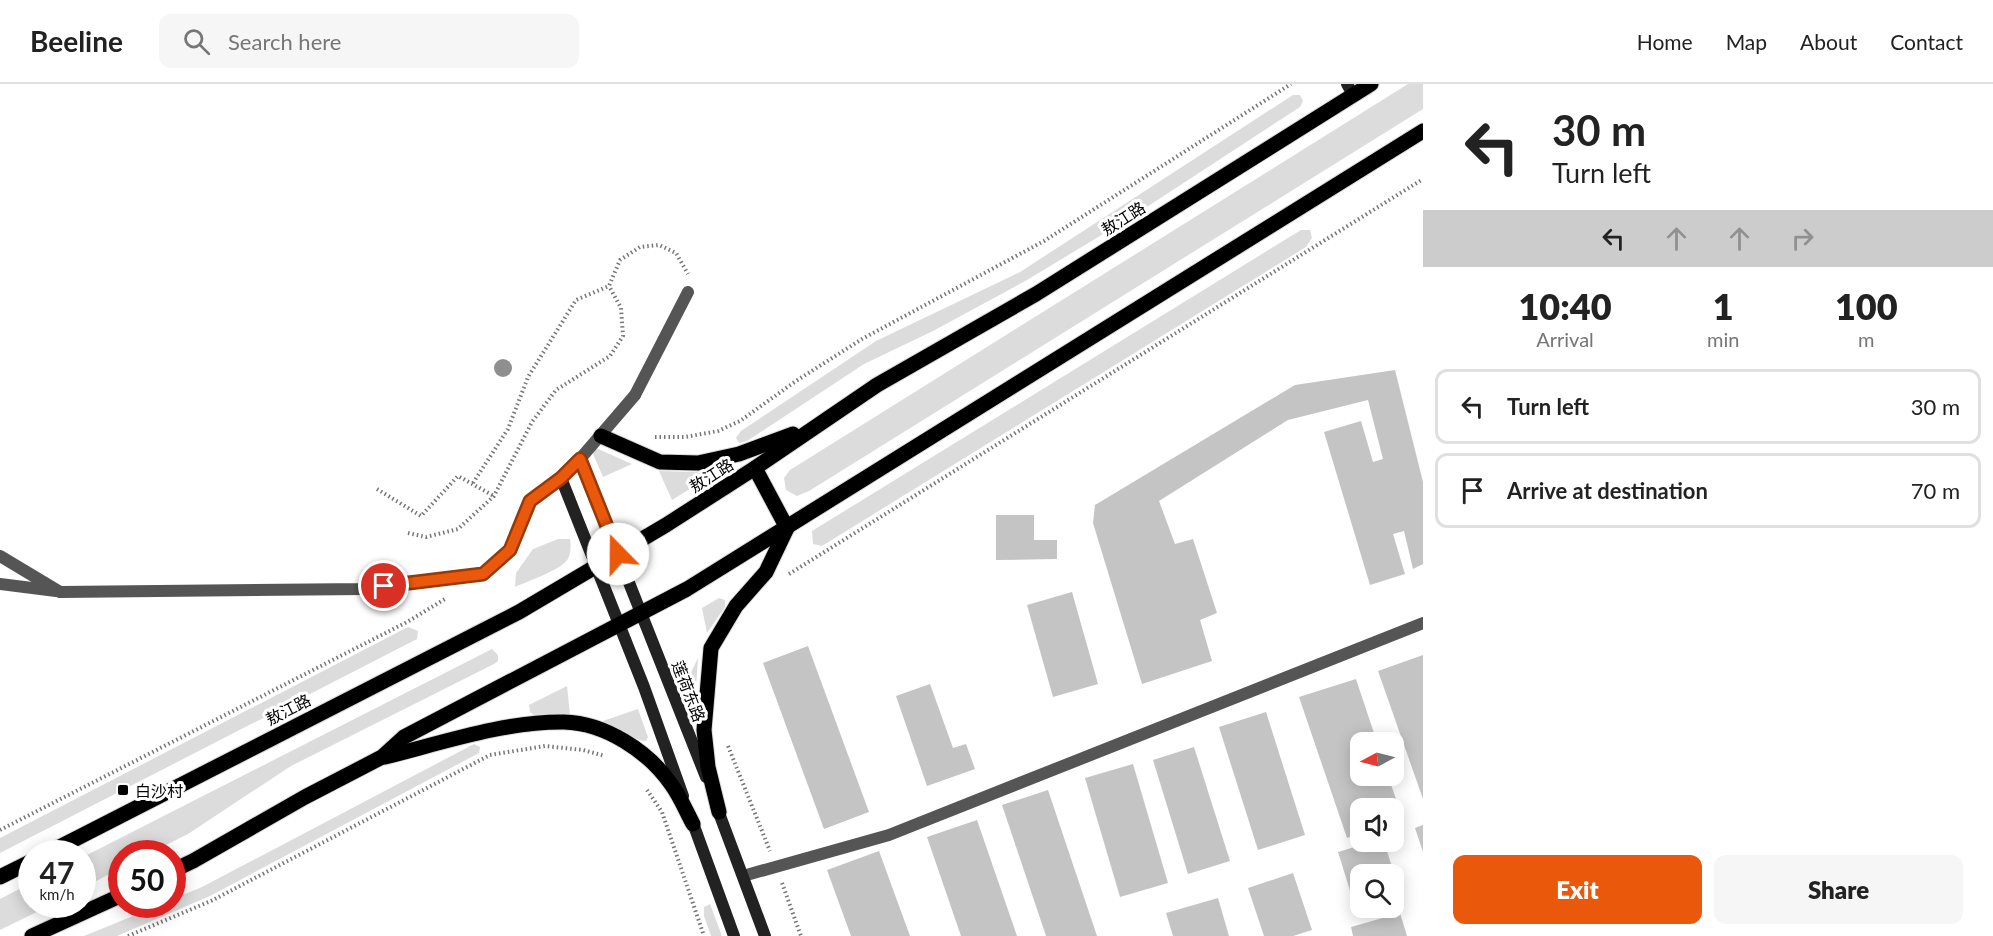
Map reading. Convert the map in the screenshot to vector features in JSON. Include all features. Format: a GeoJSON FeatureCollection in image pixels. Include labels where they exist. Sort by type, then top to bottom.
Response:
{"type":"FeatureCollection","features":[{"type":"Feature","properties":{"kind":"main road","name":"敖江路"},"geometry":{"type":"LineString","coordinates":[[73,840],[519,612],[618,554],[755,468],[877,385],[1036,294],[1350,89],[1371,84]]}},
{"type":"Feature","properties":{"kind":"main road"},"geometry":{"type":"LineString","coordinates":[[382,758],[404,737],[687,589],[1423,131]]}},
{"type":"Feature","properties":{"kind":"main road"},"geometry":{"type":"LineString","coordinates":[[601,436],[660,462],[698,463],[739,454],[813,427]]}},
{"type":"Feature","properties":{"kind":"main road","name":"莲荷东路"},"geometry":{"type":"LineString","coordinates":[[580,459],[719,812],[765,936]]}},
{"type":"Feature","properties":{"kind":"main road"},"geometry":{"type":"LineString","coordinates":[[755,468],[787,528]]}},
{"type":"Feature","properties":{"kind":"main road"},"geometry":{"type":"LineString","coordinates":[[561,478],[620,624],[734,936]]}},
{"type":"Feature","properties":{"kind":"main road"},"geometry":{"type":"LineString","coordinates":[[719,812],[708,766],[704,730],[711,648],[736,606],[766,572],[787,528]]}},
{"type":"Feature","properties":{"kind":"main road"},"geometry":{"type":"LineString","coordinates":[[186,864],[305,797],[382,758],[521,724],[565,722],[587,726],[619,738],[648,757],[672,784],[693,824]]}},
{"type":"Feature","properties":{"kind":"main road"},"geometry":{"type":"LineString","coordinates":[[0,877],[18,868]]}},
{"type":"Feature","properties":{"kind":"main road"},"geometry":{"type":"LineString","coordinates":[[32,936],[108,901]]}},
{"type":"Feature","properties":{"kind":"street"},"geometry":{"type":"LineString","coordinates":[[0,584],[60,591],[364,589],[483,574],[510,550],[530,501],[561,478],[580,459],[635,394],[688,292]]}},
{"type":"Feature","properties":{"kind":"street"},"geometry":{"type":"LineString","coordinates":[[0,556],[60,591]]}},
{"type":"Feature","properties":{"kind":"street"},"geometry":{"type":"LineString","coordinates":[[742,876],[889,835],[1423,623]]}},
{"type":"Feature","properties":{"kind":"path"},"geometry":{"type":"LineString","coordinates":[[645,437],[685,437],[718,431],[740,422],[796,381],[862,339],[1044,241],[1292,84]]}},
{"type":"Feature","properties":{"kind":"path"},"geometry":{"type":"LineString","coordinates":[[788,575],[1423,179]]}},
{"type":"Feature","properties":{"kind":"path"},"geometry":{"type":"LineString","coordinates":[[473,483],[508,429],[528,377],[576,300],[609,286],[620,260],[640,247],[659,245],[676,253],[688,272],[688,292]]}},
{"type":"Feature","properties":{"kind":"path"},"geometry":{"type":"LineString","coordinates":[[408,533],[426,537],[458,529],[494,496],[532,422],[556,390],[610,356],[623,336],[621,308],[609,286]]}},
{"type":"Feature","properties":{"kind":"path"},"geometry":{"type":"LineString","coordinates":[[377,489],[421,516],[458,476],[494,496]]}},
{"type":"Feature","properties":{"kind":"path"},"geometry":{"type":"LineString","coordinates":[[0,830],[407,622],[445,598]]}},
{"type":"Feature","properties":{"kind":"path"},"geometry":{"type":"LineString","coordinates":[[727,742],[801,936]]}},
{"type":"Feature","properties":{"kind":"path"},"geometry":{"type":"LineString","coordinates":[[128,936],[211,901],[490,755],[545,746],[583,750],[612,760]]}},
{"type":"Feature","properties":{"kind":"path"},"geometry":{"type":"LineString","coordinates":[[643,783],[662,812],[704,936]]}},
{"type":"Feature","properties":{"kind":"shaded area"},"geometry":{"type":"Polygon","coordinates":[[[1408,84],[1423,84],[1423,109],[809,491],[797,496],[786,490],[784,478],[790,470],[1408,84]]]}},
{"type":"Feature","properties":{"kind":"shaded area"},"geometry":{"type":"Polygon","coordinates":[[[1293,95],[1300,95],[1303,101],[1300,107],[1133,216],[1027,280],[933,331],[864,364],[747,441],[739,443],[736,438],[741,431],[876,341],[1020,272],[1293,95]]]}},
{"type":"Feature","properties":{"kind":"shaded area"},"geometry":{"type":"Polygon","coordinates":[[[1301,230],[1310,230],[1312,238],[1306,247],[822,546],[813,544],[812,531],[1301,230]]]}},
{"type":"Feature","properties":{"kind":"shaded area"},"geometry":{"type":"Polygon","coordinates":[[[595,449],[632,464],[603,477],[593,454],[595,449]]]}},
{"type":"Feature","properties":{"kind":"shaded area"},"geometry":{"type":"Polygon","coordinates":[[[659,471],[697,472],[702,475],[701,482],[672,500],[659,471]]]}},
{"type":"Feature","properties":{"kind":"shaded area"},"geometry":{"type":"Polygon","coordinates":[[[558,539],[570,539],[568,559],[552,571],[515,587],[516,573],[533,549],[558,539]]]}},
{"type":"Feature","properties":{"kind":"shaded area"},"geometry":{"type":"Polygon","coordinates":[[[719,598],[725,600],[725,607],[707,633],[702,608],[719,598]]]}},
{"type":"Feature","properties":{"kind":"shaded area"},"geometry":{"type":"Polygon","coordinates":[[[408,627],[418,631],[417,639],[25,840],[18,840],[18,844],[0,853],[0,838],[408,627]]]}},
{"type":"Feature","properties":{"kind":"shaded area"},"geometry":{"type":"Polygon","coordinates":[[[492,649],[498,655],[498,661],[494,664],[291,766],[176,840],[116,840],[492,649]]]}},
{"type":"Feature","properties":{"kind":"shaded area"},"geometry":{"type":"Polygon","coordinates":[[[698,658],[695,703],[690,704],[684,687],[698,658]]]}},
{"type":"Feature","properties":{"kind":"shaded area"},"geometry":{"type":"Polygon","coordinates":[[[567,686],[570,715],[535,716],[530,712],[529,705],[567,686]]]}},
{"type":"Feature","properties":{"kind":"shaded area"},"geometry":{"type":"Polygon","coordinates":[[[638,709],[648,737],[646,741],[600,722],[638,709]]]}},
{"type":"Feature","properties":{"kind":"shaded area"},"geometry":{"type":"Polygon","coordinates":[[[474,744],[480,747],[479,753],[210,896],[186,906],[186,894],[474,744]]]}},
{"type":"Feature","properties":{"kind":"shaded area"},"geometry":{"type":"Polygon","coordinates":[[[108,844],[108,875],[96,881],[96,850],[108,844]]]}},
{"type":"Feature","properties":{"kind":"shaded area"},"geometry":{"type":"Polygon","coordinates":[[[18,890],[18,918],[24,918],[0,930],[0,899],[18,890]]]}},
{"type":"Feature","properties":{"kind":"shaded area"},"geometry":{"type":"Polygon","coordinates":[[[710,904],[722,936],[711,936],[704,916],[704,907],[710,904]]]}},
{"type":"Feature","properties":{"kind":"shaded area"},"geometry":{"type":"Polygon","coordinates":[[[128,918],[159,918],[117,936],[84,936],[128,918]]]}},
{"type":"Feature","properties":{"kind":"building"},"geometry":{"type":"Polygon","coordinates":[[[1395,370],[1423,482],[1423,564],[1413,569],[1404,531],[1393,534],[1405,574],[1370,585],[1324,432],[1361,421],[1373,462],[1383,459],[1368,400],[1288,420],[1159,501],[1175,544],[1193,539],[1217,613],[1200,620],[1212,661],[1142,684],[1093,523],[1095,505],[1295,385],[1395,370]]]}},
{"type":"Feature","properties":{"kind":"building"},"geometry":{"type":"Polygon","coordinates":[[[996,515],[1034,515],[1034,540],[1057,540],[1057,559],[996,560],[996,515]]]}},
{"type":"Feature","properties":{"kind":"building"},"geometry":{"type":"Polygon","coordinates":[[[1072,592],[1098,684],[1053,697],[1027,605],[1072,592]]]}},
{"type":"Feature","properties":{"kind":"building"},"geometry":{"type":"Polygon","coordinates":[[[808,646],[869,812],[824,829],[763,663],[808,646]]]}},
{"type":"Feature","properties":{"kind":"building"},"geometry":{"type":"Polygon","coordinates":[[[1423,655],[1423,799],[1404,745],[1404,732],[1399,732],[1378,671],[1423,655]]]}},
{"type":"Feature","properties":{"kind":"building"},"geometry":{"type":"Polygon","coordinates":[[[1356,679],[1374,732],[1350,732],[1350,786],[1391,786],[1396,798],[1350,798],[1350,837],[1347,838],[1299,697],[1356,679]]]}},
{"type":"Feature","properties":{"kind":"building"},"geometry":{"type":"Polygon","coordinates":[[[930,684],[953,748],[966,744],[975,769],[927,786],[896,696],[930,684]]]}},
{"type":"Feature","properties":{"kind":"building"},"geometry":{"type":"Polygon","coordinates":[[[1266,712],[1305,835],[1258,850],[1219,727],[1266,712]]]}},
{"type":"Feature","properties":{"kind":"building"},"geometry":{"type":"Polygon","coordinates":[[[1194,747],[1230,861],[1188,874],[1153,760],[1194,747]]]}},
{"type":"Feature","properties":{"kind":"building"},"geometry":{"type":"Polygon","coordinates":[[[1133,764],[1168,883],[1120,897],[1085,778],[1133,764]]]}},
{"type":"Feature","properties":{"kind":"building"},"geometry":{"type":"Polygon","coordinates":[[[1048,790],[1097,936],[1046,936],[1002,805],[1048,790]]]}},
{"type":"Feature","properties":{"kind":"building"},"geometry":{"type":"Polygon","coordinates":[[[977,820],[1017,936],[961,936],[927,837],[977,820]]]}},
{"type":"Feature","properties":{"kind":"building"},"geometry":{"type":"Polygon","coordinates":[[[1423,825],[1423,852],[1415,828],[1423,825]]]}},
{"type":"Feature","properties":{"kind":"building"},"geometry":{"type":"Polygon","coordinates":[[[1350,848],[1350,852],[1387,852],[1391,864],[1350,864],[1350,890],[1338,852],[1350,848]]]}},
{"type":"Feature","properties":{"kind":"building"},"geometry":{"type":"Polygon","coordinates":[[[879,851],[910,936],[851,936],[827,870],[879,851]]]}},
{"type":"Feature","properties":{"kind":"building"},"geometry":{"type":"Polygon","coordinates":[[[1293,873],[1312,930],[1293,936],[1264,936],[1248,888],[1293,873]]]}},
{"type":"Feature","properties":{"kind":"building"},"geometry":{"type":"Polygon","coordinates":[[[1218,898],[1229,936],[1173,936],[1166,913],[1218,898]]]}},
{"type":"Feature","properties":{"kind":"building"},"geometry":{"type":"Polygon","coordinates":[[[1382,918],[1402,918],[1407,936],[1353,936],[1351,927],[1382,918]]]}},
{"type":"Feature","properties":{"kind":"place","name":"白沙村"},"geometry":{"type":"Point","coordinates":[123,790]}},
{"type":"Feature","properties":{"kind":"route"},"geometry":{"type":"LineString","coordinates":[[384,586],[483,574],[510,550],[530,501],[561,478],[580,459],[618,554]]}}]}
